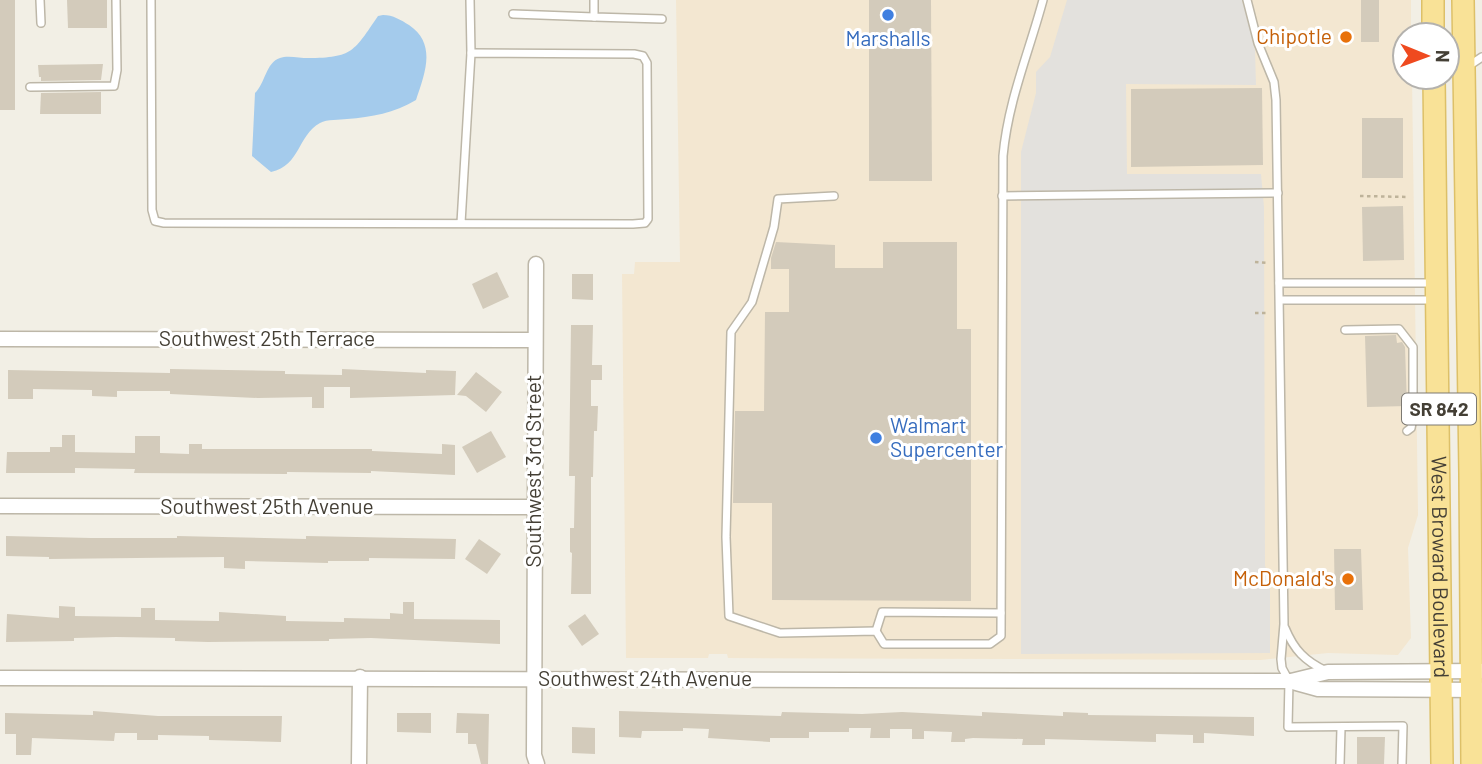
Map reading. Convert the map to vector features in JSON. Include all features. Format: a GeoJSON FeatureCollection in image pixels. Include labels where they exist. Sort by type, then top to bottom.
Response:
{"type":"FeatureCollection","features":[{"type":"Feature","properties":{"kind":"main road"},"geometry":{"type":"LineString","coordinates":[[1433,0],[1433,21]]}},
{"type":"Feature","properties":{"kind":"main road","name":"West Broward Boulevard"},"geometry":{"type":"LineString","coordinates":[[1463,0],[1474,284],[1467,327],[1476,474],[1476,680],[1472,764]]}},
{"type":"Feature","properties":{"kind":"main road","name":"West Broward Boulevard"},"geometry":{"type":"LineString","coordinates":[[1434,91],[1441,764]]}},
{"type":"Feature","properties":{"kind":"main road"},"geometry":{"type":"LineString","coordinates":[[1438,292],[1455,303],[1467,327]]}},
{"type":"Feature","properties":{"kind":"street","name":"Southwest 3rd Street"},"geometry":{"type":"LineString","coordinates":[[536,264],[534,755],[537,764]]}},
{"type":"Feature","properties":{"kind":"street","name":"Southwest 25th Terrace"},"geometry":{"type":"LineString","coordinates":[[0,339],[535,340]]}},
{"type":"Feature","properties":{"kind":"street","name":"Southwest 25th Avenue"},"geometry":{"type":"LineString","coordinates":[[0,506],[534,507]]}},
{"type":"Feature","properties":{"kind":"street","name":"Southwest 24th Avenue"},"geometry":{"type":"LineString","coordinates":[[0,678],[1289,681],[1328,672],[1442,681]]}},
{"type":"Feature","properties":{"kind":"street"},"geometry":{"type":"LineString","coordinates":[[359,764],[360,677]]}},
{"type":"Feature","properties":{"kind":"street","name":"Southwest 24th Avenue"},"geometry":{"type":"LineString","coordinates":[[1289,681],[1318,689],[1476,680]]}},
{"type":"Feature","properties":{"kind":"lane"},"geometry":{"type":"LineString","coordinates":[[40,0],[41,23]]}},
{"type":"Feature","properties":{"kind":"lane"},"geometry":{"type":"LineString","coordinates":[[30,87],[114,86],[117,70],[116,0]]}},
{"type":"Feature","properties":{"kind":"lane"},"geometry":{"type":"LineString","coordinates":[[151,0],[152,210],[155,221],[641,224],[648,219],[647,63],[643,56],[471,53]]}},
{"type":"Feature","properties":{"kind":"lane"},"geometry":{"type":"LineString","coordinates":[[461,223],[471,53],[470,0]]}},
{"type":"Feature","properties":{"kind":"lane"},"geometry":{"type":"LineString","coordinates":[[594,0],[594,17]]}},
{"type":"Feature","properties":{"kind":"lane"},"geometry":{"type":"LineString","coordinates":[[1001,613],[882,612],[876,631],[884,644],[989,644],[1002,636],[1002,196],[1006,128],[1043,0]]}},
{"type":"Feature","properties":{"kind":"lane"},"geometry":{"type":"LineString","coordinates":[[1247,0],[1258,43],[1274,82],[1284,624],[1281,659],[1282,668],[1289,681],[1288,727],[1403,726],[1402,764]]}},
{"type":"Feature","properties":{"kind":"lane"},"geometry":{"type":"LineString","coordinates":[[513,15],[662,19]]}},
{"type":"Feature","properties":{"kind":"lane"},"geometry":{"type":"LineString","coordinates":[[1464,69],[1482,57]]}},
{"type":"Feature","properties":{"kind":"lane"},"geometry":{"type":"LineString","coordinates":[[1002,196],[1278,193]]}},
{"type":"Feature","properties":{"kind":"lane"},"geometry":{"type":"LineString","coordinates":[[834,196],[778,200],[774,227],[752,302],[731,332],[726,537],[729,616],[780,633],[876,631]]}},
{"type":"Feature","properties":{"kind":"lane"},"geometry":{"type":"LineString","coordinates":[[1279,283],[1438,292]]}},
{"type":"Feature","properties":{"kind":"lane"},"geometry":{"type":"LineString","coordinates":[[1280,300],[1438,292]]}},
{"type":"Feature","properties":{"kind":"lane"},"geometry":{"type":"LineString","coordinates":[[1345,330],[1399,329],[1410,340],[1413,346],[1413,418],[1411,428],[1407,431]]}},
{"type":"Feature","properties":{"kind":"lane"},"geometry":{"type":"LineString","coordinates":[[1284,624],[1290,640],[1303,658],[1328,672]]}},
{"type":"Feature","properties":{"kind":"lane"},"geometry":{"type":"LineString","coordinates":[[1340,764],[1341,727]]}},
{"type":"Feature","properties":{"kind":"path"},"geometry":{"type":"LineString","coordinates":[[1360,195],[1409,197]]}},
{"type":"Feature","properties":{"kind":"path"},"geometry":{"type":"LineString","coordinates":[[1255,262],[1272,263]]}},
{"type":"Feature","properties":{"kind":"path"},"geometry":{"type":"LineString","coordinates":[[1255,313],[1272,313]]}},
{"type":"Feature","properties":{"kind":"shaded area"},"geometry":{"type":"Polygon","coordinates":[[[676,0],[1411,0],[1411,21],[1391,21],[1391,91],[1412,91],[1418,515],[1408,548],[1411,638],[1398,655],[1328,653],[1261,660],[728,658],[727,654],[709,654],[708,658],[626,658],[622,274],[634,274],[635,262],[680,262],[676,0]]]}},
{"type":"Feature","properties":{"kind":"shaded area"},"geometry":{"type":"Polygon","coordinates":[[[1067,0],[1242,0],[1255,50],[1256,85],[1126,84],[1127,174],[1261,174],[1264,207],[1265,566],[1270,577],[1270,653],[1021,654],[1021,152],[1036,93],[1036,72],[1050,57],[1067,0]]]}},
{"type":"Feature","properties":{"kind":"water"},"geometry":{"type":"Polygon","coordinates":[[[383,15],[409,25],[423,41],[426,50],[425,69],[416,100],[383,114],[320,123],[307,135],[288,163],[271,172],[252,156],[255,93],[269,68],[275,60],[283,57],[323,58],[344,54],[357,45],[378,16],[383,15]]]}},
{"type":"Feature","properties":{"kind":"building"},"geometry":{"type":"Polygon","coordinates":[[[0,0],[15,0],[15,110],[0,110],[0,0]]]}},
{"type":"Feature","properties":{"kind":"building"},"geometry":{"type":"Polygon","coordinates":[[[67,0],[107,0],[107,28],[68,28],[67,0]]]}},
{"type":"Feature","properties":{"kind":"building"},"geometry":{"type":"Polygon","coordinates":[[[869,0],[931,0],[932,181],[869,181],[869,0]]]}},
{"type":"Feature","properties":{"kind":"building"},"geometry":{"type":"Polygon","coordinates":[[[1361,0],[1379,0],[1379,42],[1361,42],[1361,0]]]}},
{"type":"Feature","properties":{"kind":"building"},"geometry":{"type":"Polygon","coordinates":[[[103,64],[101,80],[41,81],[39,77],[38,65],[103,64]]]}},
{"type":"Feature","properties":{"kind":"building"},"geometry":{"type":"Polygon","coordinates":[[[1262,88],[1263,165],[1131,167],[1131,89],[1262,88]]]}},
{"type":"Feature","properties":{"kind":"building"},"geometry":{"type":"Polygon","coordinates":[[[101,92],[101,114],[40,114],[41,93],[101,92]]]}},
{"type":"Feature","properties":{"kind":"building"},"geometry":{"type":"Polygon","coordinates":[[[1362,118],[1403,118],[1403,178],[1362,178],[1362,118]]]}},
{"type":"Feature","properties":{"kind":"building"},"geometry":{"type":"Polygon","coordinates":[[[1403,206],[1404,260],[1363,261],[1362,207],[1403,206]]]}},
{"type":"Feature","properties":{"kind":"building"},"geometry":{"type":"Polygon","coordinates":[[[776,242],[835,245],[835,268],[883,268],[883,242],[957,242],[957,329],[971,329],[971,601],[772,600],[772,503],[733,503],[735,411],[764,411],[765,312],[789,312],[789,269],[771,269],[776,242]]]}},
{"type":"Feature","properties":{"kind":"building"},"geometry":{"type":"Polygon","coordinates":[[[497,272],[509,297],[483,309],[472,284],[497,272]]]}},
{"type":"Feature","properties":{"kind":"building"},"geometry":{"type":"Polygon","coordinates":[[[572,274],[593,274],[593,300],[572,299],[572,274]]]}},
{"type":"Feature","properties":{"kind":"building"},"geometry":{"type":"Polygon","coordinates":[[[571,325],[593,325],[592,365],[602,365],[602,380],[591,380],[591,406],[598,406],[591,477],[591,594],[571,594],[570,528],[574,528],[575,476],[569,476],[571,325]]]}},
{"type":"Feature","properties":{"kind":"building"},"geometry":{"type":"Polygon","coordinates":[[[1396,335],[1397,343],[1402,342],[1405,347],[1407,406],[1367,407],[1365,336],[1396,335]]]}},
{"type":"Feature","properties":{"kind":"building"},"geometry":{"type":"Polygon","coordinates":[[[170,369],[342,375],[342,369],[426,373],[426,370],[456,371],[455,395],[350,398],[350,387],[324,387],[324,408],[312,408],[312,397],[258,398],[170,394],[170,391],[117,391],[117,397],[92,396],[92,390],[33,389],[33,399],[8,399],[8,370],[170,373],[170,369]]]}},
{"type":"Feature","properties":{"kind":"building"},"geometry":{"type":"Polygon","coordinates":[[[476,372],[502,392],[486,412],[466,396],[457,395],[476,372]]]}},
{"type":"Feature","properties":{"kind":"building"},"geometry":{"type":"Polygon","coordinates":[[[491,431],[506,457],[477,473],[462,447],[491,431]]]}},
{"type":"Feature","properties":{"kind":"building"},"geometry":{"type":"Polygon","coordinates":[[[62,435],[75,435],[75,452],[135,453],[135,436],[160,436],[160,453],[189,454],[189,444],[202,444],[202,449],[372,449],[442,454],[442,444],[455,445],[455,475],[371,471],[287,474],[134,473],[135,469],[75,468],[75,473],[6,473],[7,452],[50,452],[50,447],[62,447],[62,435]]]}},
{"type":"Feature","properties":{"kind":"building"},"geometry":{"type":"Polygon","coordinates":[[[6,536],[456,539],[455,559],[369,558],[369,561],[328,563],[245,561],[245,569],[224,568],[224,557],[49,559],[6,556],[6,536]]]}},
{"type":"Feature","properties":{"kind":"building"},"geometry":{"type":"Polygon","coordinates":[[[479,539],[501,554],[487,574],[465,559],[479,539]]]}},
{"type":"Feature","properties":{"kind":"building","name":"McDonald's"},"geometry":{"type":"Polygon","coordinates":[[[1334,549],[1361,549],[1363,610],[1335,610],[1334,549]]]}},
{"type":"Feature","properties":{"kind":"building"},"geometry":{"type":"Polygon","coordinates":[[[403,602],[414,602],[414,619],[500,620],[500,644],[371,638],[208,642],[175,641],[175,638],[116,637],[6,642],[7,614],[59,618],[59,606],[75,607],[75,616],[141,617],[141,608],[155,608],[155,620],[219,621],[219,612],[286,616],[286,621],[344,622],[344,618],[390,619],[390,613],[403,614],[403,602]]]}},
{"type":"Feature","properties":{"kind":"building"},"geometry":{"type":"Polygon","coordinates":[[[585,614],[599,634],[582,646],[568,626],[585,614]]]}},
{"type":"Feature","properties":{"kind":"building"},"geometry":{"type":"Polygon","coordinates":[[[93,711],[158,716],[282,716],[281,742],[158,735],[158,740],[137,740],[137,733],[115,733],[114,741],[32,738],[31,755],[16,755],[16,734],[5,734],[5,713],[93,715],[93,711]]]}},
{"type":"Feature","properties":{"kind":"building"},"geometry":{"type":"Polygon","coordinates":[[[619,711],[781,716],[782,712],[902,712],[982,716],[982,712],[1063,716],[1063,712],[1088,715],[1254,717],[1254,736],[1204,733],[1204,743],[1193,743],[1193,735],[1156,734],[1156,742],[1045,739],[1045,745],[1022,745],[1023,739],[973,738],[965,739],[965,742],[951,742],[952,732],[924,731],[924,739],[912,739],[912,729],[890,729],[890,738],[870,738],[871,728],[849,728],[849,732],[809,732],[809,738],[770,738],[770,742],[708,738],[709,729],[683,728],[683,731],[642,731],[641,738],[619,737],[619,711]]]}},
{"type":"Feature","properties":{"kind":"building"},"geometry":{"type":"Polygon","coordinates":[[[397,713],[431,713],[431,733],[397,732],[397,713]]]}},
{"type":"Feature","properties":{"kind":"building"},"geometry":{"type":"Polygon","coordinates":[[[457,713],[489,714],[488,764],[481,764],[476,744],[468,744],[468,733],[456,733],[457,713]]]}},
{"type":"Feature","properties":{"kind":"building"},"geometry":{"type":"Polygon","coordinates":[[[572,727],[595,728],[595,754],[572,753],[572,727]]]}},
{"type":"Feature","properties":{"kind":"building"},"geometry":{"type":"Polygon","coordinates":[[[1357,737],[1385,737],[1384,764],[1357,764],[1357,737]]]}},
{"type":"Feature","properties":{"kind":"place","name":"Marshalls"},"geometry":{"type":"Point","coordinates":[888,15]}},
{"type":"Feature","properties":{"kind":"place","name":"Chipotle"},"geometry":{"type":"Point","coordinates":[1346,37]}},
{"type":"Feature","properties":{"kind":"place","name":"Walmart Supercenter"},"geometry":{"type":"Point","coordinates":[876,438]}},
{"type":"Feature","properties":{"kind":"place","name":"McDonald's"},"geometry":{"type":"Point","coordinates":[1348,579]}}]}
